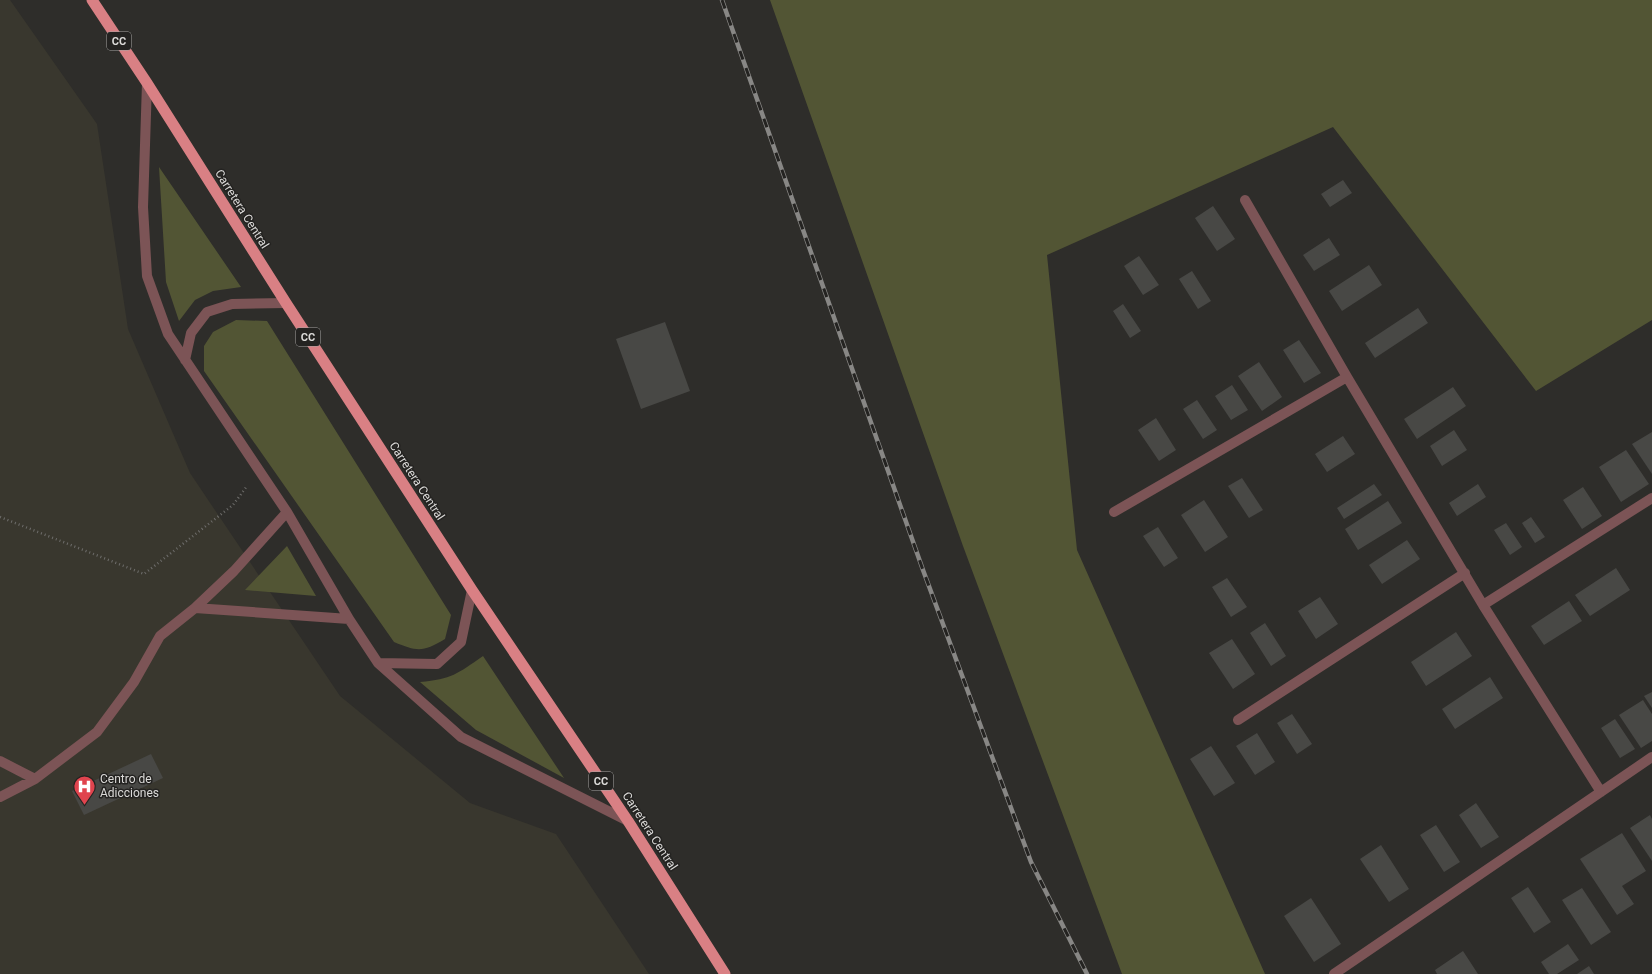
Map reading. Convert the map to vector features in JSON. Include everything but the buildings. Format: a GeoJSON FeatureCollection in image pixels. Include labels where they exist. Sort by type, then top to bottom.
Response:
{"type":"FeatureCollection","features":[{"type":"Feature","properties":{"kind":"highway","name":"Carretera Central"},"geometry":{"type":"LineString","coordinates":[[92,0],[147,83],[286,303],[472,590],[628,821],[726,974]]}},
{"type":"Feature","properties":{"kind":"street"},"geometry":{"type":"LineString","coordinates":[[147,83],[143,207],[147,276],[168,334],[287,512],[349,619],[378,663],[461,737],[628,821]]}},
{"type":"Feature","properties":{"kind":"street"},"geometry":{"type":"LineString","coordinates":[[1245,200],[1347,377],[1484,605],[1601,792]]}},
{"type":"Feature","properties":{"kind":"street"},"geometry":{"type":"LineString","coordinates":[[185,360],[191,333],[207,312],[232,304],[286,303]]}},
{"type":"Feature","properties":{"kind":"street"},"geometry":{"type":"LineString","coordinates":[[1114,512],[1347,377]]}},
{"type":"Feature","properties":{"kind":"street"},"geometry":{"type":"LineString","coordinates":[[1484,605],[1652,498]]}},
{"type":"Feature","properties":{"kind":"street"},"geometry":{"type":"LineString","coordinates":[[0,798],[36,779],[97,732],[134,682],[160,636],[196,608],[234,571],[287,512]]}},
{"type":"Feature","properties":{"kind":"street"},"geometry":{"type":"LineString","coordinates":[[1238,720],[1465,573]]}},
{"type":"Feature","properties":{"kind":"street"},"geometry":{"type":"LineString","coordinates":[[378,663],[437,664],[461,642],[472,590]]}},
{"type":"Feature","properties":{"kind":"street"},"geometry":{"type":"LineString","coordinates":[[196,608],[349,619]]}},
{"type":"Feature","properties":{"kind":"street"},"geometry":{"type":"LineString","coordinates":[[1334,974],[1652,757]]}},
{"type":"Feature","properties":{"kind":"street"},"geometry":{"type":"LineString","coordinates":[[0,761],[36,779]]}},
{"type":"Feature","properties":{"kind":"path"},"geometry":{"type":"LineString","coordinates":[[0,517],[144,574],[232,505],[249,483]]}},
{"type":"Feature","properties":{"kind":"shaded area"},"geometry":{"type":"Polygon","coordinates":[[[0,0],[10,0],[97,124],[128,329],[190,473],[340,696],[470,803],[556,834],[649,974],[0,974],[0,0]]]}},
{"type":"Feature","properties":{"kind":"green space"},"geometry":{"type":"Polygon","coordinates":[[[770,0],[1652,0],[1652,320],[1536,391],[1333,127],[1047,255],[1077,550],[1265,974],[1122,974],[963,546],[770,0]]]}},
{"type":"Feature","properties":{"kind":"green space"},"geometry":{"type":"Polygon","coordinates":[[[159,167],[241,287],[213,291],[195,300],[179,321],[166,282],[159,167]]]}},
{"type":"Feature","properties":{"kind":"green space"},"geometry":{"type":"Polygon","coordinates":[[[236,320],[267,321],[451,615],[445,639],[426,648],[420,649],[409,648],[394,642],[204,371],[204,346],[213,332],[236,320]]]}},
{"type":"Feature","properties":{"kind":"green space"},"geometry":{"type":"Polygon","coordinates":[[[287,546],[316,596],[245,590],[287,546]]]}},
{"type":"Feature","properties":{"kind":"green space"},"geometry":{"type":"Polygon","coordinates":[[[483,656],[564,778],[476,730],[420,682],[454,675],[483,656]]]}},
{"type":"Feature","properties":{"kind":"railway"},"geometry":{"type":"LineString","coordinates":[[722,0],[923,570],[1031,862],[1087,974]]}},
{"type":"Feature","properties":{"kind":"place","name":"Centro de Adicciones"},"geometry":{"type":"Point","coordinates":[85,806]}}]}
